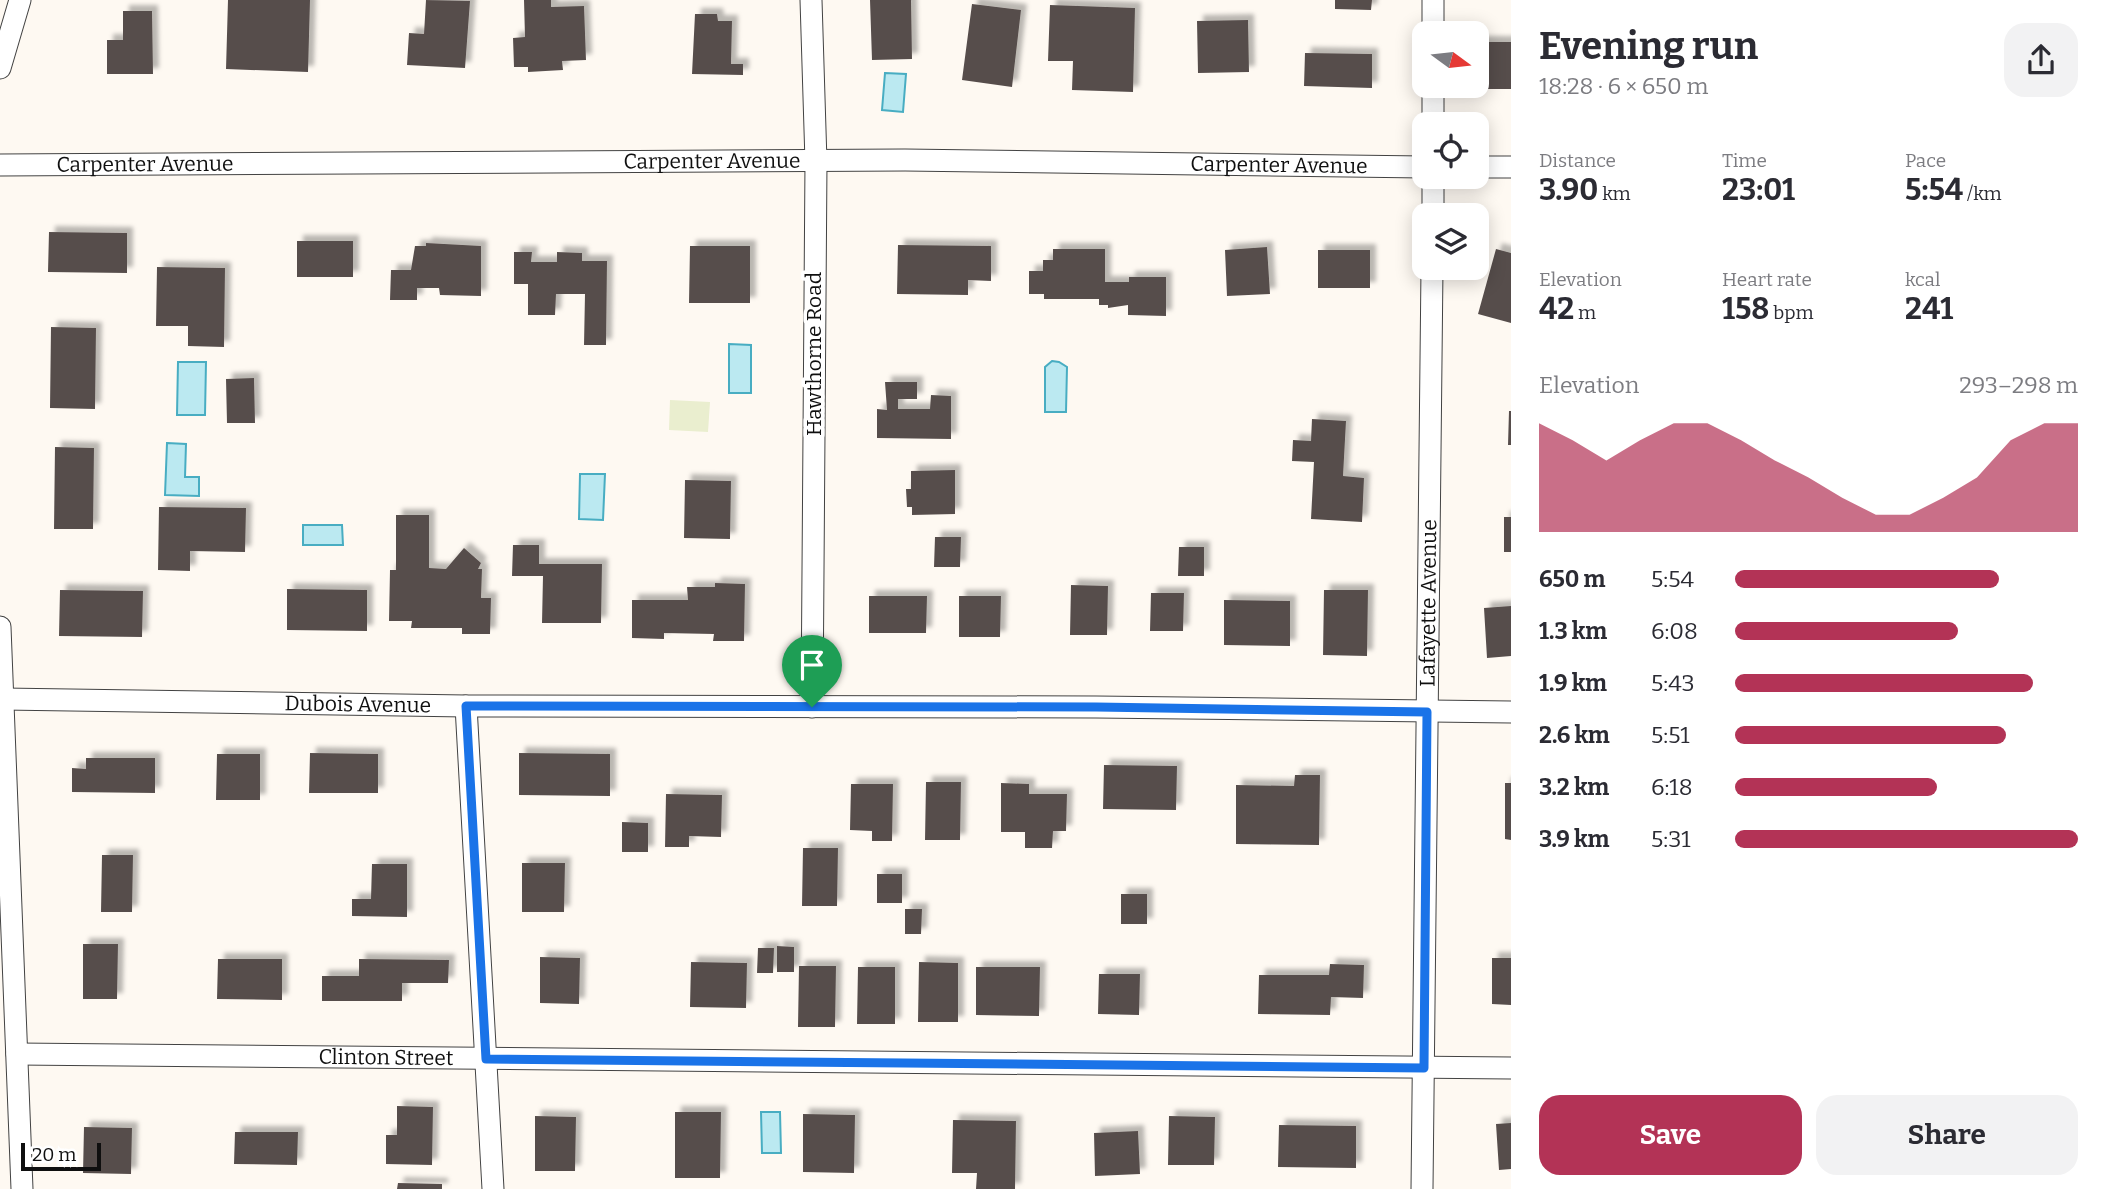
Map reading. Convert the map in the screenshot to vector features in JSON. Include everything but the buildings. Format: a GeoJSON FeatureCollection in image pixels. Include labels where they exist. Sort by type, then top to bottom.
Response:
{"type":"FeatureCollection","features":[{"type":"Feature","properties":{"kind":"street"},"geometry":{"type":"LineString","coordinates":[[0,68],[20,0]]}},
{"type":"Feature","properties":{"kind":"street","name":"Hawthorne Road"},"geometry":{"type":"LineString","coordinates":[[811,0],[816,162],[812,707]]}},
{"type":"Feature","properties":{"kind":"street"},"geometry":{"type":"LineString","coordinates":[[1433,0],[1433,21]]}},
{"type":"Feature","properties":{"kind":"street","name":"Carpenter Avenue"},"geometry":{"type":"LineString","coordinates":[[0,165],[390,165],[553,160],[905,160],[1412,167]]}},
{"type":"Feature","properties":{"kind":"street"},"geometry":{"type":"LineString","coordinates":[[1489,167],[1511,167]]}},
{"type":"Feature","properties":{"kind":"street","name":"Lafayette Avenue"},"geometry":{"type":"LineString","coordinates":[[1422,1189],[1432,280]]}},
{"type":"Feature","properties":{"kind":"street"},"geometry":{"type":"LineString","coordinates":[[0,627],[22,1189]]}},
{"type":"Feature","properties":{"kind":"street","name":"Dubois Avenue"},"geometry":{"type":"LineString","coordinates":[[3,699],[466,706],[1096,707],[1511,712]]}},
{"type":"Feature","properties":{"kind":"street"},"geometry":{"type":"LineString","coordinates":[[466,706],[493,1189]]}},
{"type":"Feature","properties":{"kind":"street","name":"Clinton Street"},"geometry":{"type":"LineString","coordinates":[[17,1054],[1511,1068]]}},
{"type":"Feature","properties":{"kind":"green space"},"geometry":{"type":"Polygon","coordinates":[[[670,400],[710,402],[708,432],[669,430],[670,400]]]}},
{"type":"Feature","properties":{"kind":"water"},"geometry":{"type":"Polygon","coordinates":[[[885,73],[906,74],[903,112],[882,110],[885,73]]]}},
{"type":"Feature","properties":{"kind":"water"},"geometry":{"type":"Polygon","coordinates":[[[729,344],[751,345],[751,393],[729,393],[729,344]]]}},
{"type":"Feature","properties":{"kind":"water"},"geometry":{"type":"Polygon","coordinates":[[[1052,361],[1067,367],[1066,412],[1045,412],[1045,367],[1052,361]]]}},
{"type":"Feature","properties":{"kind":"water"},"geometry":{"type":"Polygon","coordinates":[[[178,362],[206,362],[205,415],[177,415],[178,362]]]}},
{"type":"Feature","properties":{"kind":"water"},"geometry":{"type":"Polygon","coordinates":[[[167,443],[186,444],[185,477],[199,477],[199,496],[165,495],[167,443]]]}},
{"type":"Feature","properties":{"kind":"water"},"geometry":{"type":"Polygon","coordinates":[[[580,474],[605,474],[603,520],[579,519],[580,474]]]}},
{"type":"Feature","properties":{"kind":"water"},"geometry":{"type":"Polygon","coordinates":[[[303,525],[342,525],[343,545],[303,545],[303,525]]]}},
{"type":"Feature","properties":{"kind":"water"},"geometry":{"type":"Polygon","coordinates":[[[761,1112],[780,1112],[781,1153],[762,1153],[761,1112]]]}},
{"type":"Feature","properties":{"kind":"route"},"geometry":{"type":"LineString","coordinates":[[466,706],[812,707],[1096,707],[1427,712],[1424,1068],[486,1059],[466,706]]}}]}
